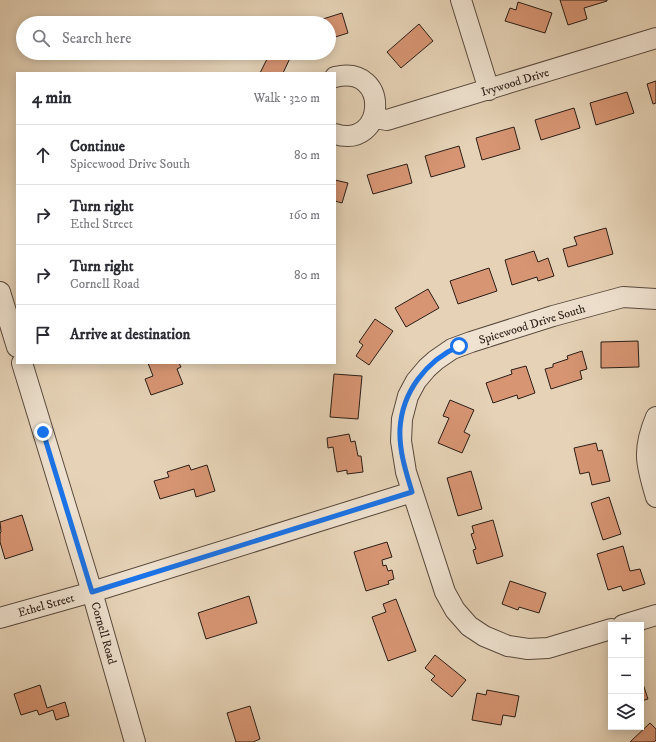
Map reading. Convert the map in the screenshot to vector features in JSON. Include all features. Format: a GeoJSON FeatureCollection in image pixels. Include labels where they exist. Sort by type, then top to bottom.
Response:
{"type":"FeatureCollection","features":[{"type":"Feature","properties":{"kind":"street"},"geometry":{"type":"LineString","coordinates":[[462,0],[489,90]]}},
{"type":"Feature","properties":{"kind":"street","name":"Ivywood Drive"},"geometry":{"type":"LineString","coordinates":[[374,118],[387,120],[656,38]]}},
{"type":"Feature","properties":{"kind":"street"},"geometry":{"type":"LineString","coordinates":[[336,77],[350,76],[365,82],[374,95],[376,102],[374,118],[370,125],[364,130],[357,134],[341,136],[336,134]]}},
{"type":"Feature","properties":{"kind":"street"},"geometry":{"type":"LineString","coordinates":[[0,292],[16,344]]}},
{"type":"Feature","properties":{"kind":"street","name":"Spicewood Drive South"},"geometry":{"type":"LineString","coordinates":[[608,630],[548,648],[528,649],[508,646],[484,636],[469,626],[455,610],[445,592],[406,472],[400,430],[408,396],[414,385],[427,368],[452,349],[623,297],[656,299]]}},
{"type":"Feature","properties":{"kind":"street","name":"Cornell Road"},"geometry":{"type":"LineString","coordinates":[[22,364],[92,592],[135,742]]}},
{"type":"Feature","properties":{"kind":"street"},"geometry":{"type":"LineString","coordinates":[[656,417],[648,439],[646,450],[648,471],[656,497]]}},
{"type":"Feature","properties":{"kind":"street","name":"Ethel Street"},"geometry":{"type":"LineString","coordinates":[[0,618],[92,592],[412,492]]}},
{"type":"Feature","properties":{"kind":"street"},"geometry":{"type":"LineString","coordinates":[[633,622],[656,615]]}},
{"type":"Feature","properties":{"kind":"building"},"geometry":{"type":"Polygon","coordinates":[[[560,0],[607,1],[584,8],[587,19],[568,25],[560,0]]]}},
{"type":"Feature","properties":{"kind":"building"},"geometry":{"type":"Polygon","coordinates":[[[518,2],[552,13],[545,33],[505,21],[510,8],[516,10],[518,2]]]}},
{"type":"Feature","properties":{"kind":"building"},"geometry":{"type":"Polygon","coordinates":[[[342,13],[348,33],[336,37],[336,16],[332,16],[342,13]]]}},
{"type":"Feature","properties":{"kind":"building"},"geometry":{"type":"Polygon","coordinates":[[[419,24],[433,41],[401,68],[387,52],[419,24]]]}},
{"type":"Feature","properties":{"kind":"building"},"geometry":{"type":"Polygon","coordinates":[[[266,60],[289,60],[283,72],[260,72],[266,60]]]}},
{"type":"Feature","properties":{"kind":"building"},"geometry":{"type":"Polygon","coordinates":[[[656,81],[656,103],[653,104],[647,84],[656,81]]]}},
{"type":"Feature","properties":{"kind":"building"},"geometry":{"type":"Polygon","coordinates":[[[627,92],[634,113],[596,125],[590,103],[627,92]]]}},
{"type":"Feature","properties":{"kind":"building"},"geometry":{"type":"Polygon","coordinates":[[[574,108],[580,128],[541,140],[535,120],[574,108]]]}},
{"type":"Feature","properties":{"kind":"building"},"geometry":{"type":"Polygon","coordinates":[[[514,127],[520,149],[482,160],[476,138],[514,127]]]}},
{"type":"Feature","properties":{"kind":"building"},"geometry":{"type":"Polygon","coordinates":[[[459,146],[465,167],[431,177],[425,156],[459,146]]]}},
{"type":"Feature","properties":{"kind":"building"},"geometry":{"type":"Polygon","coordinates":[[[407,164],[412,183],[373,194],[367,175],[407,164]]]}},
{"type":"Feature","properties":{"kind":"building"},"geometry":{"type":"Polygon","coordinates":[[[336,180],[348,183],[342,203],[336,201],[336,180]]]}},
{"type":"Feature","properties":{"kind":"building"},"geometry":{"type":"Polygon","coordinates":[[[606,228],[613,254],[568,267],[563,249],[577,245],[574,237],[606,228]]]}},
{"type":"Feature","properties":{"kind":"building"},"geometry":{"type":"Polygon","coordinates":[[[534,251],[538,262],[548,258],[554,276],[538,281],[537,277],[512,285],[505,260],[534,251]]]}},
{"type":"Feature","properties":{"kind":"building"},"geometry":{"type":"Polygon","coordinates":[[[489,268],[497,291],[458,304],[450,281],[489,268]]]}},
{"type":"Feature","properties":{"kind":"building"},"geometry":{"type":"Polygon","coordinates":[[[428,289],[439,308],[406,327],[395,308],[428,289]]]}},
{"type":"Feature","properties":{"kind":"building"},"geometry":{"type":"Polygon","coordinates":[[[375,319],[393,331],[369,365],[356,356],[363,345],[359,342],[375,319]]]}},
{"type":"Feature","properties":{"kind":"building"},"geometry":{"type":"Polygon","coordinates":[[[638,341],[639,367],[601,368],[601,342],[638,341]]]}},
{"type":"Feature","properties":{"kind":"building"},"geometry":{"type":"Polygon","coordinates":[[[582,351],[587,369],[580,371],[582,379],[551,389],[545,369],[553,367],[553,364],[568,359],[567,356],[582,351]]]}},
{"type":"Feature","properties":{"kind":"building"},"geometry":{"type":"Polygon","coordinates":[[[148,364],[180,364],[181,367],[177,369],[183,384],[151,395],[145,379],[153,376],[148,364]]]}},
{"type":"Feature","properties":{"kind":"building"},"geometry":{"type":"Polygon","coordinates":[[[526,366],[535,393],[518,399],[517,395],[493,403],[486,383],[512,374],[511,370],[526,366]]]}},
{"type":"Feature","properties":{"kind":"building"},"geometry":{"type":"Polygon","coordinates":[[[334,374],[362,376],[358,419],[330,417],[334,374]]]}},
{"type":"Feature","properties":{"kind":"building"},"geometry":{"type":"Polygon","coordinates":[[[450,400],[474,410],[464,432],[470,435],[462,453],[438,443],[449,418],[443,416],[450,400]]]}},
{"type":"Feature","properties":{"kind":"building"},"geometry":{"type":"Polygon","coordinates":[[[349,434],[351,442],[355,441],[358,456],[361,456],[363,472],[347,474],[347,470],[337,472],[333,447],[328,448],[327,438],[349,434]]]}},
{"type":"Feature","properties":{"kind":"building"},"geometry":{"type":"Polygon","coordinates":[[[596,443],[598,451],[602,450],[610,481],[592,485],[589,472],[580,474],[574,448],[596,443]]]}},
{"type":"Feature","properties":{"kind":"building"},"geometry":{"type":"Polygon","coordinates":[[[189,465],[191,470],[207,465],[215,491],[196,497],[194,489],[160,499],[154,481],[169,477],[167,472],[189,465]]]}},
{"type":"Feature","properties":{"kind":"building"},"geometry":{"type":"Polygon","coordinates":[[[471,471],[482,509],[458,516],[447,478],[471,471]]]}},
{"type":"Feature","properties":{"kind":"building"},"geometry":{"type":"Polygon","coordinates":[[[609,497],[621,534],[603,540],[591,503],[609,497]]]}},
{"type":"Feature","properties":{"kind":"building"},"geometry":{"type":"Polygon","coordinates":[[[22,515],[33,550],[5,559],[0,542],[0,522],[22,515]]]}},
{"type":"Feature","properties":{"kind":"building"},"geometry":{"type":"Polygon","coordinates":[[[493,520],[503,556],[477,564],[473,550],[476,549],[471,534],[474,533],[472,526],[493,520]]]}},
{"type":"Feature","properties":{"kind":"building"},"geometry":{"type":"Polygon","coordinates":[[[387,542],[392,557],[382,560],[383,566],[386,565],[388,571],[392,570],[394,579],[388,581],[389,584],[366,591],[354,552],[387,542]]]}},
{"type":"Feature","properties":{"kind":"building"},"geometry":{"type":"Polygon","coordinates":[[[623,546],[630,571],[640,569],[645,584],[623,591],[621,586],[608,590],[597,554],[623,546]]]}},
{"type":"Feature","properties":{"kind":"building"},"geometry":{"type":"Polygon","coordinates":[[[510,581],[546,593],[539,613],[519,607],[518,610],[502,604],[510,581]]]}},
{"type":"Feature","properties":{"kind":"building"},"geometry":{"type":"Polygon","coordinates":[[[249,596],[257,623],[206,639],[198,613],[249,596]]]}},
{"type":"Feature","properties":{"kind":"building"},"geometry":{"type":"Polygon","coordinates":[[[396,599],[416,651],[388,661],[372,617],[386,612],[383,604],[396,599]]]}},
{"type":"Feature","properties":{"kind":"building"},"geometry":{"type":"Polygon","coordinates":[[[435,655],[466,680],[452,697],[431,680],[435,676],[425,668],[435,655]]]}},
{"type":"Feature","properties":{"kind":"building"},"geometry":{"type":"Polygon","coordinates":[[[40,685],[47,708],[65,702],[69,716],[56,720],[53,710],[39,715],[37,710],[21,715],[14,694],[40,685]]]}},
{"type":"Feature","properties":{"kind":"building"},"geometry":{"type":"Polygon","coordinates":[[[644,687],[648,699],[644,700],[644,687]]]}},
{"type":"Feature","properties":{"kind":"building"},"geometry":{"type":"Polygon","coordinates":[[[487,690],[519,696],[515,717],[503,715],[501,725],[472,720],[477,693],[486,695],[487,690]]]}},
{"type":"Feature","properties":{"kind":"building"},"geometry":{"type":"Polygon","coordinates":[[[250,706],[260,739],[253,742],[236,742],[227,713],[250,706]]]}},
{"type":"Feature","properties":{"kind":"building"},"geometry":{"type":"Polygon","coordinates":[[[650,723],[656,729],[656,740],[654,742],[630,742],[644,730],[650,723]]]}},
{"type":"Feature","properties":{"kind":"route"},"geometry":{"type":"LineString","coordinates":[[43,432],[92,592],[412,492],[402,452],[400,430],[404,407],[416,381],[427,368],[446,353],[459,346]]}}]}
